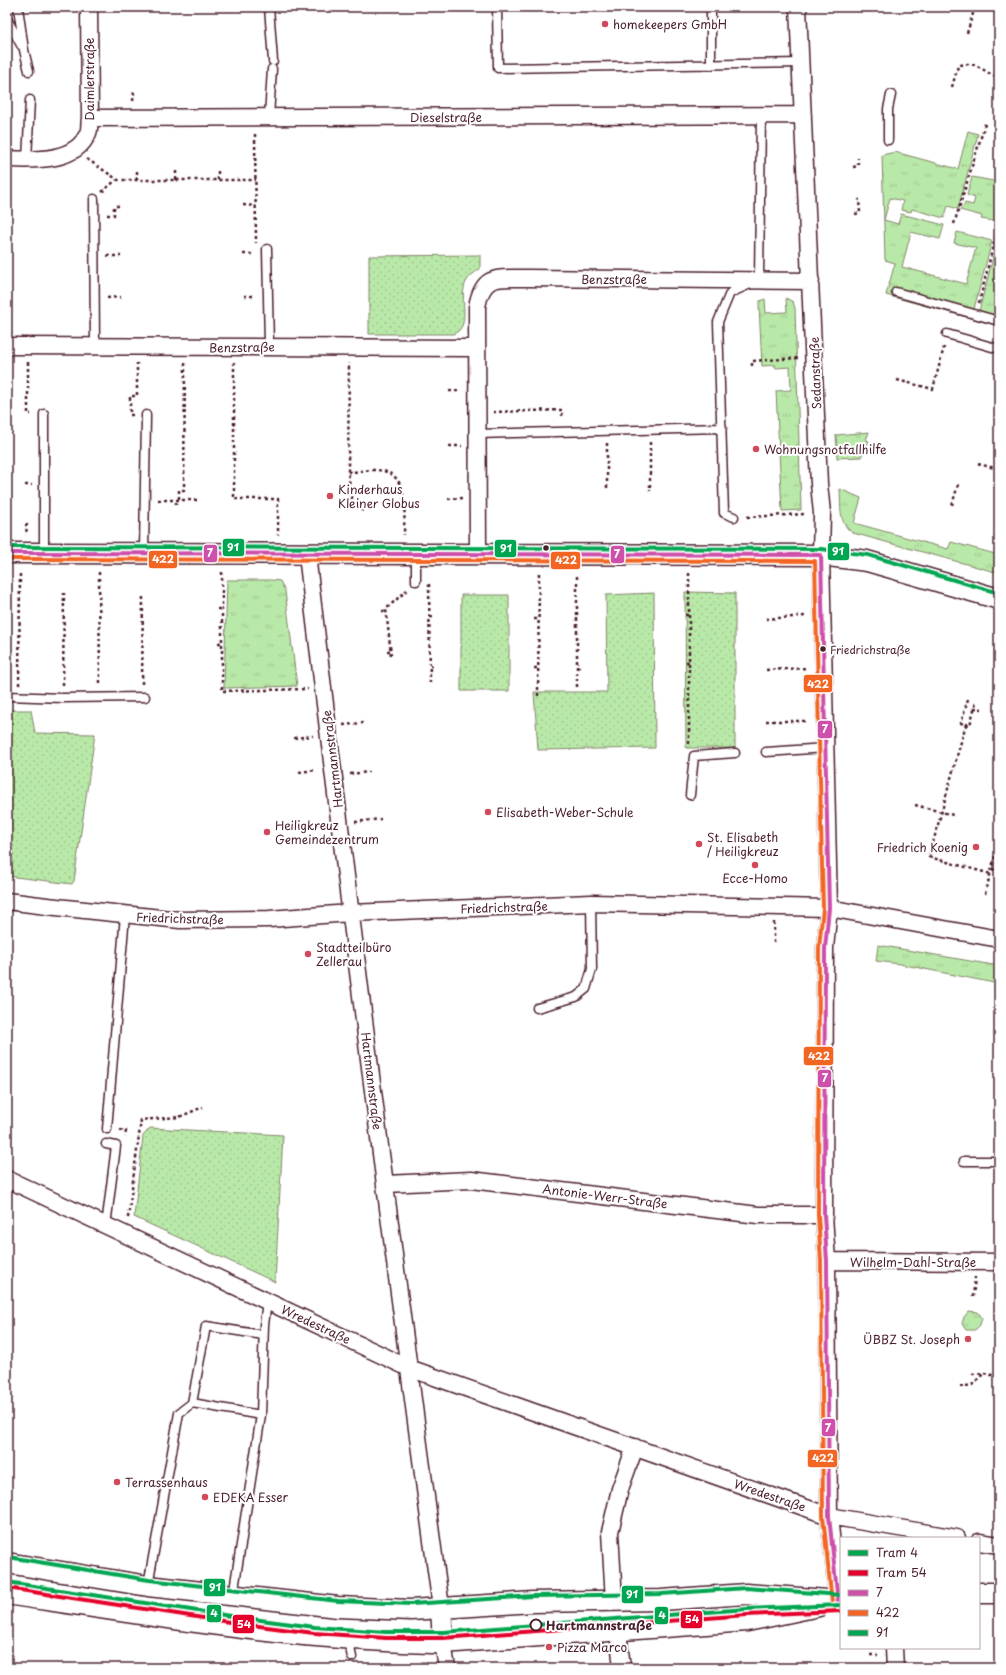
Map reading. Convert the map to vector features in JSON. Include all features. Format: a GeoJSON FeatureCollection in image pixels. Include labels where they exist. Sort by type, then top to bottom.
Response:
{"type":"FeatureCollection","features":[{"type":"Feature","properties":{"kind":"street","name":"Daimlerstraße"},"geometry":{"type":"LineString","coordinates":[[7,159],[38,160],[60,156],[78,146],[88,133],[90,118],[89,7]]}},
{"type":"Feature","properties":{"kind":"street","name":"Sedanstraße"},"geometry":{"type":"LineString","coordinates":[[798,7],[815,357],[819,484],[822,513],[821,556],[829,908],[825,948],[824,1215],[827,1261],[829,1516],[839,1602]]}},
{"type":"Feature","properties":{"kind":"street","name":"Dieselstraße"},"geometry":{"type":"LineString","coordinates":[[90,118],[803,115]]}},
{"type":"Feature","properties":{"kind":"street","name":"Benzstraße"},"geometry":{"type":"LineString","coordinates":[[478,554],[477,307],[479,292],[485,284],[494,279],[811,281]]}},
{"type":"Feature","properties":{"kind":"street","name":"Benzstraße"},"geometry":{"type":"LineString","coordinates":[[7,346],[476,348]]}},
{"type":"Feature","properties":{"kind":"street"},"geometry":{"type":"LineString","coordinates":[[7,553],[821,556],[867,561],[999,599]]}},
{"type":"Feature","properties":{"kind":"street","name":"Hartmannstraße"},"geometry":{"type":"LineString","coordinates":[[307,554],[350,913],[386,1184],[408,1368],[441,1607]]}},
{"type":"Feature","properties":{"kind":"street","name":"Friedrichstraße"},"geometry":{"type":"LineString","coordinates":[[7,901],[180,920],[262,920],[350,913],[591,903],[829,908],[999,939]]}},
{"type":"Feature","properties":{"kind":"street","name":"Wredestraße"},"geometry":{"type":"LineString","coordinates":[[7,1179],[408,1368],[829,1516],[950,1537]]}},
{"type":"Feature","properties":{"kind":"street","name":"Antonie-Werr-Straße"},"geometry":{"type":"LineString","coordinates":[[386,1184],[471,1180],[758,1215],[824,1215]]}},
{"type":"Feature","properties":{"kind":"street","name":"Wilhelm-Dahl-Straße"},"geometry":{"type":"LineString","coordinates":[[827,1261],[999,1262]]}},
{"type":"Feature","properties":{"kind":"street"},"geometry":{"type":"LineString","coordinates":[[622,1668],[614,1601],[610,1532],[620,1489],[634,1447]]}},
{"type":"Feature","properties":{"kind":"street"},"geometry":{"type":"LineString","coordinates":[[980,1542],[999,1545]]}},
{"type":"Feature","properties":{"kind":"street"},"geometry":{"type":"LineString","coordinates":[[7,1563],[148,1586],[233,1596],[338,1606],[411,1610],[533,1602],[614,1601],[746,1594],[839,1602]]}},
{"type":"Feature","properties":{"kind":"street"},"geometry":{"type":"LineString","coordinates":[[980,1593],[999,1593]]}},
{"type":"Feature","properties":{"kind":"street"},"geometry":{"type":"LineString","coordinates":[[7,1594],[232,1628],[350,1648],[405,1642],[443,1643],[747,1621],[839,1602]]}},
{"type":"Feature","properties":{"kind":"street"},"geometry":{"type":"LineString","coordinates":[[441,1607],[443,1643],[447,1668]]}},
{"type":"Feature","properties":{"kind":"street"},"geometry":{"type":"LineString","coordinates":[[894,1649],[895,1668]]}},
{"type":"Feature","properties":{"kind":"lane"},"geometry":{"type":"LineString","coordinates":[[18,7],[24,50],[29,71]]}},
{"type":"Feature","properties":{"kind":"lane"},"geometry":{"type":"LineString","coordinates":[[262,117],[272,65],[269,7]]}},
{"type":"Feature","properties":{"kind":"lane"},"geometry":{"type":"LineString","coordinates":[[497,7],[498,68],[801,63]]}},
{"type":"Feature","properties":{"kind":"lane"},"geometry":{"type":"LineString","coordinates":[[711,7],[712,65]]}},
{"type":"Feature","properties":{"kind":"lane"},"geometry":{"type":"LineString","coordinates":[[7,19],[24,50]]}},
{"type":"Feature","properties":{"kind":"lane"},"geometry":{"type":"LineString","coordinates":[[888,140],[888,109],[891,95]]}},
{"type":"Feature","properties":{"kind":"lane"},"geometry":{"type":"LineString","coordinates":[[27,160],[30,100]]}},
{"type":"Feature","properties":{"kind":"lane"},"geometry":{"type":"LineString","coordinates":[[734,517],[724,513],[718,322],[730,293],[759,280],[761,116]]}},
{"type":"Feature","properties":{"kind":"lane"},"geometry":{"type":"LineString","coordinates":[[94,198],[95,346]]}},
{"type":"Feature","properties":{"kind":"lane"},"geometry":{"type":"LineString","coordinates":[[267,249],[269,346]]}},
{"type":"Feature","properties":{"kind":"lane"},"geometry":{"type":"LineString","coordinates":[[896,292],[999,321]]}},
{"type":"Feature","properties":{"kind":"lane"},"geometry":{"type":"LineString","coordinates":[[947,334],[999,349]]}},
{"type":"Feature","properties":{"kind":"lane"},"geometry":{"type":"LineString","coordinates":[[44,414],[44,553]]}},
{"type":"Feature","properties":{"kind":"lane"},"geometry":{"type":"LineString","coordinates":[[144,554],[146,415]]}},
{"type":"Feature","properties":{"kind":"lane"},"geometry":{"type":"LineString","coordinates":[[477,434],[722,428]]}},
{"type":"Feature","properties":{"kind":"lane"},"geometry":{"type":"LineString","coordinates":[[416,554],[416,581]]}},
{"type":"Feature","properties":{"kind":"lane"},"geometry":{"type":"LineString","coordinates":[[7,696],[63,698],[143,696]]}},
{"type":"Feature","properties":{"kind":"lane"},"geometry":{"type":"LineString","coordinates":[[766,752],[826,748]]}},
{"type":"Feature","properties":{"kind":"lane"},"geometry":{"type":"LineString","coordinates":[[690,795],[694,756],[735,753]]}},
{"type":"Feature","properties":{"kind":"lane"},"geometry":{"type":"LineString","coordinates":[[537,1008],[576,997],[586,989],[592,969],[591,903]]}},
{"type":"Feature","properties":{"kind":"lane"},"geometry":{"type":"LineString","coordinates":[[107,1129],[125,915]]}},
{"type":"Feature","properties":{"kind":"lane"},"geometry":{"type":"LineString","coordinates":[[106,1144],[116,1146],[106,1226]]}},
{"type":"Feature","properties":{"kind":"lane"},"geometry":{"type":"LineString","coordinates":[[964,1161],[999,1161]]}},
{"type":"Feature","properties":{"kind":"lane"},"geometry":{"type":"LineString","coordinates":[[233,1596],[261,1415],[263,1335],[267,1301]]}},
{"type":"Feature","properties":{"kind":"lane"},"geometry":{"type":"LineString","coordinates":[[148,1586],[179,1413],[192,1403],[206,1326],[263,1335]]}},
{"type":"Feature","properties":{"kind":"lane"},"geometry":{"type":"LineString","coordinates":[[192,1403],[261,1415]]}},
{"type":"Feature","properties":{"kind":"path"},"geometry":{"type":"LineString","coordinates":[[967,33],[975,7]]}},
{"type":"Feature","properties":{"kind":"path"},"geometry":{"type":"LineString","coordinates":[[952,87],[958,66],[967,63],[983,68],[992,76],[999,78]]}},
{"type":"Feature","properties":{"kind":"path"},"geometry":{"type":"LineString","coordinates":[[132,106],[134,92]]}},
{"type":"Feature","properties":{"kind":"path"},"geometry":{"type":"LineString","coordinates":[[243,205],[256,206],[256,180],[262,117]]}},
{"type":"Feature","properties":{"kind":"path"},"geometry":{"type":"LineString","coordinates":[[954,224],[986,121]]}},
{"type":"Feature","properties":{"kind":"path"},"geometry":{"type":"LineString","coordinates":[[73,149],[116,180],[256,180]]}},
{"type":"Feature","properties":{"kind":"path"},"geometry":{"type":"LineString","coordinates":[[853,167],[858,166],[858,158]]}},
{"type":"Feature","properties":{"kind":"path"},"geometry":{"type":"LineString","coordinates":[[137,171],[137,180]]}},
{"type":"Feature","properties":{"kind":"path"},"geometry":{"type":"LineString","coordinates":[[176,171],[176,180]]}},
{"type":"Feature","properties":{"kind":"path"},"geometry":{"type":"LineString","coordinates":[[218,171],[218,180]]}},
{"type":"Feature","properties":{"kind":"path"},"geometry":{"type":"LineString","coordinates":[[94,198],[116,180]]}},
{"type":"Feature","properties":{"kind":"path"},"geometry":{"type":"LineString","coordinates":[[855,214],[860,214],[860,200]]}},
{"type":"Feature","properties":{"kind":"path"},"geometry":{"type":"LineString","coordinates":[[94,215],[114,215],[114,206],[121,206]]}},
{"type":"Feature","properties":{"kind":"path"},"geometry":{"type":"LineString","coordinates":[[980,302],[996,236]]}},
{"type":"Feature","properties":{"kind":"path"},"geometry":{"type":"LineString","coordinates":[[244,254],[251,254]]}},
{"type":"Feature","properties":{"kind":"path"},"geometry":{"type":"LineString","coordinates":[[115,256],[121,256]]}},
{"type":"Feature","properties":{"kind":"path"},"geometry":{"type":"LineString","coordinates":[[244,296],[255,296]]}},
{"type":"Feature","properties":{"kind":"path"},"geometry":{"type":"LineString","coordinates":[[115,298],[121,298]]}},
{"type":"Feature","properties":{"kind":"path"},"geometry":{"type":"LineString","coordinates":[[897,380],[933,389],[947,334]]}},
{"type":"Feature","properties":{"kind":"path"},"geometry":{"type":"LineString","coordinates":[[176,505],[179,490],[184,490],[184,347]]}},
{"type":"Feature","properties":{"kind":"path"},"geometry":{"type":"LineString","coordinates":[[752,366],[752,361],[815,357]]}},
{"type":"Feature","properties":{"kind":"path"},"geometry":{"type":"LineString","coordinates":[[137,363],[137,396],[130,396],[129,415],[146,415]]}},
{"type":"Feature","properties":{"kind":"path"},"geometry":{"type":"LineString","coordinates":[[234,364],[232,428],[232,472],[234,499],[278,500],[278,554]]}},
{"type":"Feature","properties":{"kind":"path"},"geometry":{"type":"LineString","coordinates":[[28,370],[26,414],[44,414]]}},
{"type":"Feature","properties":{"kind":"path"},"geometry":{"type":"LineString","coordinates":[[349,379],[348,472],[350,491],[352,492],[352,501]]}},
{"type":"Feature","properties":{"kind":"path"},"geometry":{"type":"LineString","coordinates":[[477,412],[562,410],[562,432]]}},
{"type":"Feature","properties":{"kind":"path"},"geometry":{"type":"LineString","coordinates":[[649,430],[650,491]]}},
{"type":"Feature","properties":{"kind":"path"},"geometry":{"type":"LineString","coordinates":[[606,431],[607,491]]}},
{"type":"Feature","properties":{"kind":"path"},"geometry":{"type":"LineString","coordinates":[[978,464],[995,468]]}},
{"type":"Feature","properties":{"kind":"path"},"geometry":{"type":"LineString","coordinates":[[348,472],[375,470],[389,473],[396,477],[403,490],[430,617],[430,684]]}},
{"type":"Feature","properties":{"kind":"path"},"geometry":{"type":"LineString","coordinates":[[183,473],[188,474]]}},
{"type":"Feature","properties":{"kind":"path"},"geometry":{"type":"LineString","coordinates":[[952,505],[958,485],[956,484]]}},
{"type":"Feature","properties":{"kind":"path"},"geometry":{"type":"LineString","coordinates":[[345,487],[350,487]]}},
{"type":"Feature","properties":{"kind":"path"},"geometry":{"type":"LineString","coordinates":[[345,494],[348,494],[348,501],[352,501],[363,511]]}},
{"type":"Feature","properties":{"kind":"path"},"geometry":{"type":"LineString","coordinates":[[145,500],[199,500]]}},
{"type":"Feature","properties":{"kind":"path"},"geometry":{"type":"LineString","coordinates":[[249,505],[250,500]]}},
{"type":"Feature","properties":{"kind":"path"},"geometry":{"type":"LineString","coordinates":[[734,517],[802,514]]}},
{"type":"Feature","properties":{"kind":"path"},"geometry":{"type":"LineString","coordinates":[[25,525],[26,532]]}},
{"type":"Feature","properties":{"kind":"path"},"geometry":{"type":"LineString","coordinates":[[538,696],[539,555]]}},
{"type":"Feature","properties":{"kind":"path"},"geometry":{"type":"LineString","coordinates":[[577,555],[577,687]]}},
{"type":"Feature","properties":{"kind":"path"},"geometry":{"type":"LineString","coordinates":[[689,555],[689,746]]}},
{"type":"Feature","properties":{"kind":"path"},"geometry":{"type":"LineString","coordinates":[[20,580],[20,696]]}},
{"type":"Feature","properties":{"kind":"path"},"geometry":{"type":"LineString","coordinates":[[99,580],[100,697]]}},
{"type":"Feature","properties":{"kind":"path"},"geometry":{"type":"LineString","coordinates":[[391,656],[386,609],[416,581]]}},
{"type":"Feature","properties":{"kind":"path"},"geometry":{"type":"LineString","coordinates":[[222,592],[222,643],[220,676],[222,693],[299,690]]}},
{"type":"Feature","properties":{"kind":"path"},"geometry":{"type":"LineString","coordinates":[[63,698],[64,593]]}},
{"type":"Feature","properties":{"kind":"path"},"geometry":{"type":"LineString","coordinates":[[143,594],[143,696]]}},
{"type":"Feature","properties":{"kind":"path"},"geometry":{"type":"LineString","coordinates":[[217,609],[222,609]]}},
{"type":"Feature","properties":{"kind":"path"},"geometry":{"type":"LineString","coordinates":[[685,615],[690,615]]}},
{"type":"Feature","properties":{"kind":"path"},"geometry":{"type":"LineString","coordinates":[[766,618],[823,615]]}},
{"type":"Feature","properties":{"kind":"path"},"geometry":{"type":"LineString","coordinates":[[430,617],[436,617]]}},
{"type":"Feature","properties":{"kind":"path"},"geometry":{"type":"LineString","coordinates":[[534,619],[539,619]]}},
{"type":"Feature","properties":{"kind":"path"},"geometry":{"type":"LineString","coordinates":[[430,666],[436,666]]}},
{"type":"Feature","properties":{"kind":"path"},"geometry":{"type":"LineString","coordinates":[[577,667],[582,667]]}},
{"type":"Feature","properties":{"kind":"path"},"geometry":{"type":"LineString","coordinates":[[766,670],[803,668]]}},
{"type":"Feature","properties":{"kind":"path"},"geometry":{"type":"LineString","coordinates":[[968,699],[961,723],[970,725],[976,702]]}},
{"type":"Feature","properties":{"kind":"path"},"geometry":{"type":"LineString","coordinates":[[974,708],[982,709]]}},
{"type":"Feature","properties":{"kind":"path"},"geometry":{"type":"LineString","coordinates":[[766,720],[806,721]]}},
{"type":"Feature","properties":{"kind":"path"},"geometry":{"type":"LineString","coordinates":[[349,725],[363,723]]}},
{"type":"Feature","properties":{"kind":"path"},"geometry":{"type":"LineString","coordinates":[[966,724],[929,857],[991,874]]}},
{"type":"Feature","properties":{"kind":"path"},"geometry":{"type":"LineString","coordinates":[[294,738],[305,737]]}},
{"type":"Feature","properties":{"kind":"path"},"geometry":{"type":"LineString","coordinates":[[299,772],[309,771]]}},
{"type":"Feature","properties":{"kind":"path"},"geometry":{"type":"LineString","coordinates":[[355,774],[369,772]]}},
{"type":"Feature","properties":{"kind":"path"},"geometry":{"type":"LineString","coordinates":[[915,805],[953,815]]}},
{"type":"Feature","properties":{"kind":"path"},"geometry":{"type":"LineString","coordinates":[[361,821],[380,819]]}},
{"type":"Feature","properties":{"kind":"path"},"geometry":{"type":"LineString","coordinates":[[985,894],[995,856]]}},
{"type":"Feature","properties":{"kind":"path"},"geometry":{"type":"LineString","coordinates":[[992,869],[999,871]]}},
{"type":"Feature","properties":{"kind":"path"},"geometry":{"type":"LineString","coordinates":[[774,932],[774,946]]}},
{"type":"Feature","properties":{"kind":"path"},"geometry":{"type":"LineString","coordinates":[[124,1234],[142,1120],[179,1117],[202,1107]]}},
{"type":"Feature","properties":{"kind":"path"},"geometry":{"type":"LineString","coordinates":[[973,1297],[974,1286]]}},
{"type":"Feature","properties":{"kind":"path"},"geometry":{"type":"LineString","coordinates":[[960,1387],[972,1385],[984,1373]]}},
{"type":"Feature","properties":{"kind":"path"},"geometry":{"type":"LineString","coordinates":[[972,1374],[984,1373],[999,1377]]}},
{"type":"Feature","properties":{"kind":"path"},"geometry":{"type":"LineString","coordinates":[[870,1655],[878,1655]]}},
{"type":"Feature","properties":{"kind":"green space"},"geometry":{"type":"Polygon","coordinates":[[[968,131],[978,134],[958,209],[948,206],[944,218],[912,209],[911,212],[901,210],[903,201],[890,198],[884,220],[898,224],[901,214],[944,225],[940,239],[911,232],[902,267],[966,284],[976,248],[954,243],[957,232],[992,241],[974,309],[979,311],[997,242],[999,243],[999,326],[886,295],[895,263],[885,260],[882,155],[895,152],[958,169],[968,131]]]}},
{"type":"Feature","properties":{"kind":"green space"},"geometry":{"type":"Polygon","coordinates":[[[972,177],[999,182],[999,222],[981,219],[982,216],[960,210],[965,203],[973,205],[975,198],[967,195],[972,177]]]}},
{"type":"Feature","properties":{"kind":"green space"},"geometry":{"type":"Polygon","coordinates":[[[480,255],[480,269],[469,278],[464,288],[464,318],[459,330],[453,334],[369,334],[369,256],[480,255]]]}},
{"type":"Feature","properties":{"kind":"green space"},"geometry":{"type":"Polygon","coordinates":[[[786,298],[793,302],[795,308],[801,510],[782,511],[776,391],[791,390],[790,367],[775,368],[775,365],[762,366],[759,305],[760,301],[765,299],[766,313],[787,312],[786,298]]]}},
{"type":"Feature","properties":{"kind":"green space"},"geometry":{"type":"Polygon","coordinates":[[[869,432],[866,440],[869,441],[861,457],[837,458],[836,435],[869,432]]]}},
{"type":"Feature","properties":{"kind":"green space"},"geometry":{"type":"Polygon","coordinates":[[[840,489],[861,498],[854,523],[948,549],[951,542],[999,555],[999,573],[853,533],[845,525],[841,514],[840,489]]]}},
{"type":"Feature","properties":{"kind":"green space"},"geometry":{"type":"Polygon","coordinates":[[[227,580],[280,581],[285,591],[297,686],[224,688],[227,580]]]}},
{"type":"Feature","properties":{"kind":"green space"},"geometry":{"type":"Polygon","coordinates":[[[685,592],[735,593],[735,748],[686,748],[685,592]]]}},
{"type":"Feature","properties":{"kind":"green space"},"geometry":{"type":"Polygon","coordinates":[[[654,593],[655,748],[538,750],[534,692],[607,692],[606,595],[654,593]]]}},
{"type":"Feature","properties":{"kind":"green space"},"geometry":{"type":"Polygon","coordinates":[[[461,595],[509,595],[509,691],[461,691],[461,595]]]}},
{"type":"Feature","properties":{"kind":"green space"},"geometry":{"type":"Polygon","coordinates":[[[7,710],[31,710],[35,733],[95,734],[74,881],[72,884],[7,876],[7,710]]]}},
{"type":"Feature","properties":{"kind":"green space"},"geometry":{"type":"Polygon","coordinates":[[[878,945],[999,966],[999,984],[900,964],[876,961],[878,945]]]}},
{"type":"Feature","properties":{"kind":"green space"},"geometry":{"type":"Polygon","coordinates":[[[150,1128],[283,1135],[275,1282],[134,1217],[143,1136],[150,1128]]]}},
{"type":"Feature","properties":{"kind":"green space"},"geometry":{"type":"Polygon","coordinates":[[[969,1311],[978,1312],[982,1318],[980,1325],[975,1330],[966,1330],[962,1324],[964,1317],[969,1311]]]}},
{"type":"Feature","properties":{"kind":"tram line","name":"4"},"geometry":{"type":"LineString","coordinates":[[7,1582],[237,1617],[315,1627],[386,1632],[443,1632],[747,1609],[840,1605]]}},
{"type":"Feature","properties":{"kind":"tram line","name":"54"},"geometry":{"type":"LineString","coordinates":[[7,1588],[236,1623],[314,1633],[386,1638],[443,1638],[747,1615],[840,1611]]}},
{"type":"Feature","properties":{"kind":"transit line","name":"91"},"geometry":{"type":"LineString","coordinates":[[7,547],[821,549],[868,555],[999,593]]}},
{"type":"Feature","properties":{"kind":"transit line","name":"7"},"geometry":{"type":"LineString","coordinates":[[7,553],[821,555]]}},
{"type":"Feature","properties":{"kind":"transit line","name":"7"},"geometry":{"type":"LineString","coordinates":[[821,555],[829,908],[825,948],[824,1215],[827,1261],[829,1516],[838,1602]]}},
{"type":"Feature","properties":{"kind":"transit line","name":"422"},"geometry":{"type":"LineString","coordinates":[[7,559],[815,561],[823,908],[819,948],[818,1215],[821,1261],[823,1516],[832,1603],[835,1607],[840,1607]]}},
{"type":"Feature","properties":{"kind":"transit line","name":"91"},"geometry":{"type":"LineString","coordinates":[[8,1557],[149,1580],[338,1601],[411,1604],[533,1596],[661,1594],[746,1588],[840,1595]]}},
{"type":"Feature","properties":{"kind":"place","name":"homekeepers GmbH"},"geometry":{"type":"Point","coordinates":[605,24]}},
{"type":"Feature","properties":{"kind":"place","name":"Wohnungsnotfallhilfe"},"geometry":{"type":"Point","coordinates":[756,449]}},
{"type":"Feature","properties":{"kind":"place","name":"Kinderhaus Kleiner Globus"},"geometry":{"type":"Point","coordinates":[330,496]}},
{"type":"Feature","properties":{"kind":"place","name":"Friedrichstraße"},"geometry":{"type":"Point","coordinates":[823,649]}},
{"type":"Feature","properties":{"kind":"place","name":"Elisabeth-Weber-Schule"},"geometry":{"type":"Point","coordinates":[488,812]}},
{"type":"Feature","properties":{"kind":"place","name":"Heiligkreuz Gemeindezentrum"},"geometry":{"type":"Point","coordinates":[267,832]}},
{"type":"Feature","properties":{"kind":"place","name":"St. Elisabeth / Heiligkreuz"},"geometry":{"type":"Point","coordinates":[699,844]}},
{"type":"Feature","properties":{"kind":"place","name":"Friedrich Koenig"},"geometry":{"type":"Point","coordinates":[976,847]}},
{"type":"Feature","properties":{"kind":"place","name":"Ecce-Homo"},"geometry":{"type":"Point","coordinates":[755,865]}},
{"type":"Feature","properties":{"kind":"place","name":"Stadtteilbüro Zellerau"},"geometry":{"type":"Point","coordinates":[308,954]}},
{"type":"Feature","properties":{"kind":"place","name":"ÜBBZ St. Joseph"},"geometry":{"type":"Point","coordinates":[968,1339]}},
{"type":"Feature","properties":{"kind":"place","name":"Terrassenhaus"},"geometry":{"type":"Point","coordinates":[117,1482]}},
{"type":"Feature","properties":{"kind":"place","name":"EDEKA Esser"},"geometry":{"type":"Point","coordinates":[205,1497]}},
{"type":"Feature","properties":{"kind":"place","name":"Hartmannstraße"},"geometry":{"type":"Point","coordinates":[536,1625]}},
{"type":"Feature","properties":{"kind":"place","name":"Pizza Marco"},"geometry":{"type":"Point","coordinates":[549,1647]}}]}
